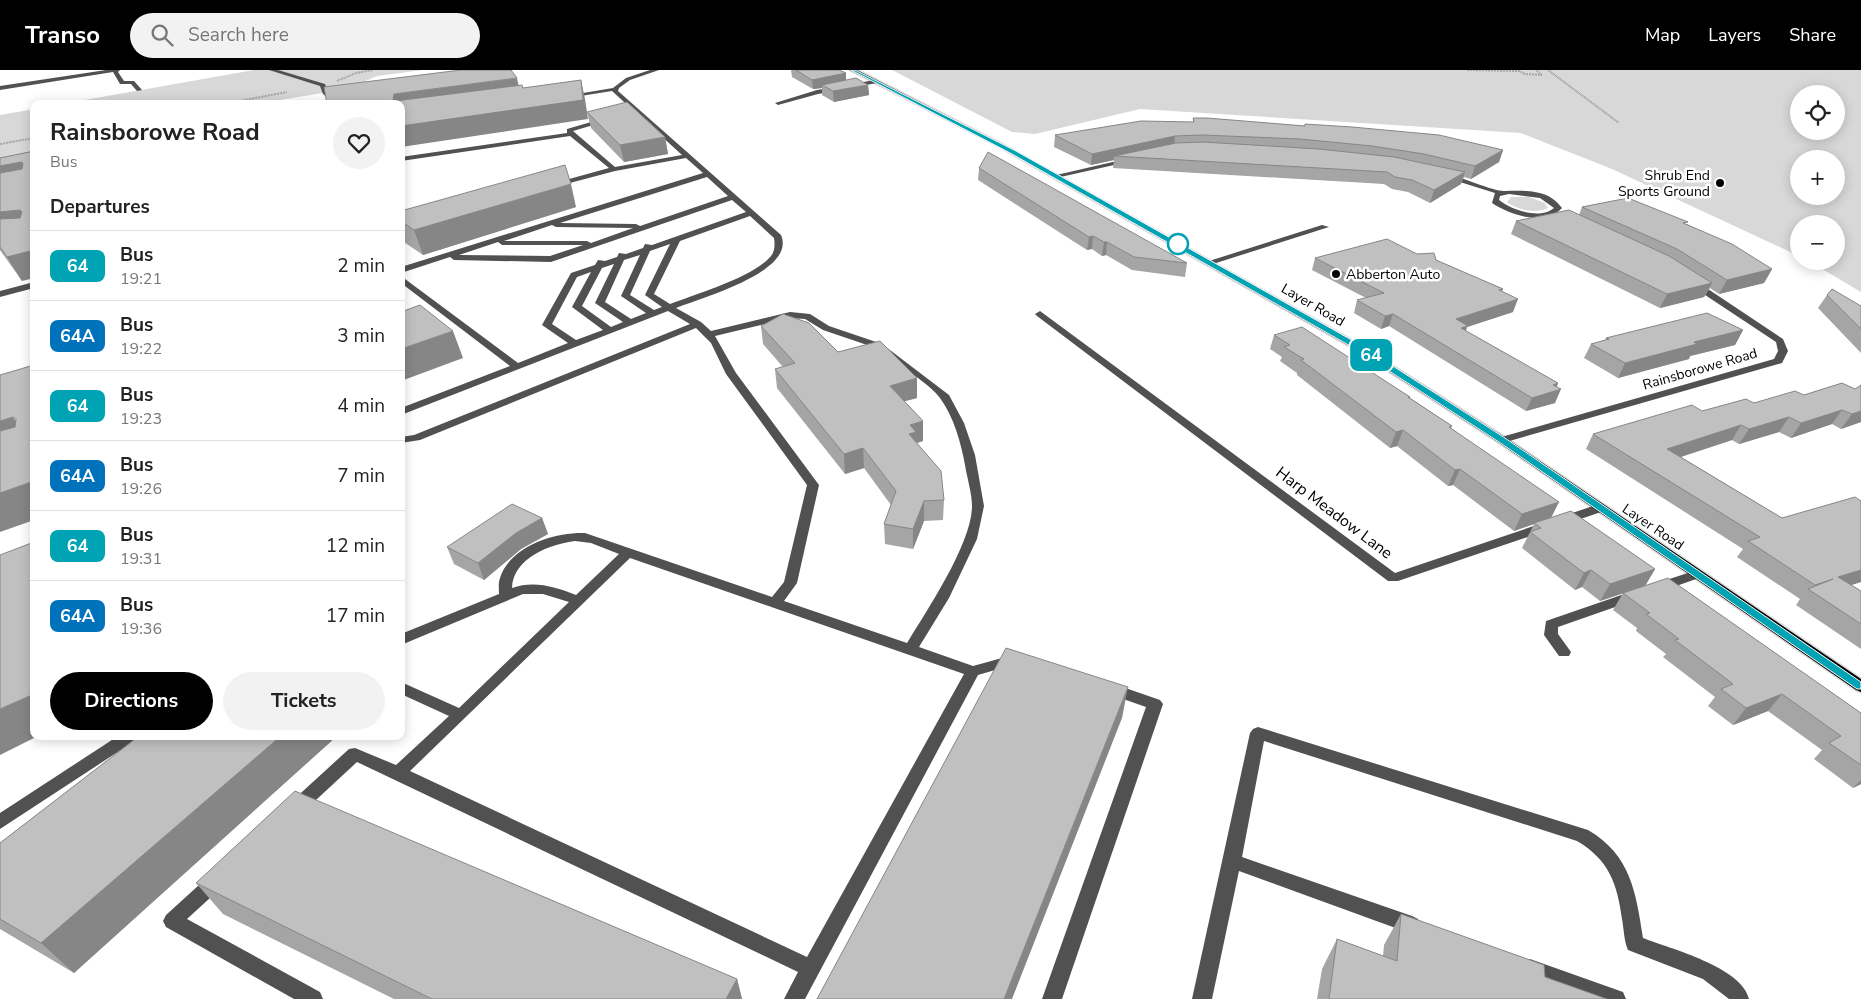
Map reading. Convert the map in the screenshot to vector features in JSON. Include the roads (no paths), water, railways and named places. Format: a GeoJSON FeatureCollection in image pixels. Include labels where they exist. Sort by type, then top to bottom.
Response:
{"type":"FeatureCollection","features":[{"type":"Feature","properties":{"kind":"main road","name":"Layer Road"},"geometry":{"type":"LineString","coordinates":[[853,70],[986,137],[1354,345],[1502,440],[1861,686]]}},
{"type":"Feature","properties":{"kind":"street"},"geometry":{"type":"LineString","coordinates":[[0,88],[116,70],[122,83],[132,82],[139,90]]}},
{"type":"Feature","properties":{"kind":"street"},"geometry":{"type":"LineString","coordinates":[[272,70],[324,88],[325,93],[333,100]]}},
{"type":"Feature","properties":{"kind":"street"},"geometry":{"type":"LineString","coordinates":[[559,97],[616,89],[628,79],[656,70]]}},
{"type":"Feature","properties":{"kind":"street"},"geometry":{"type":"LineString","coordinates":[[778,103],[817,92],[875,82]]}},
{"type":"Feature","properties":{"kind":"street"},"geometry":{"type":"LineString","coordinates":[[405,410],[754,274],[778,254],[781,246],[778,236],[688,156],[635,113],[615,91],[616,89]]}},
{"type":"Feature","properties":{"kind":"street"},"geometry":{"type":"LineString","coordinates":[[339,100],[344,99]]}},
{"type":"Feature","properties":{"kind":"street"},"geometry":{"type":"LineString","coordinates":[[614,169],[571,134],[569,130],[616,117]]}},
{"type":"Feature","properties":{"kind":"street"},"geometry":{"type":"LineString","coordinates":[[405,159],[571,134]]}},
{"type":"Feature","properties":{"kind":"street"},"geometry":{"type":"LineString","coordinates":[[549,187],[614,169],[688,156]]}},
{"type":"Feature","properties":{"kind":"street"},"geometry":{"type":"LineString","coordinates":[[1056,176],[1138,158]]}},
{"type":"Feature","properties":{"kind":"street"},"geometry":{"type":"LineString","coordinates":[[405,269],[708,174]]}},
{"type":"Feature","properties":{"kind":"street"},"geometry":{"type":"LineString","coordinates":[[1443,174],[1502,193],[1518,192],[1545,198],[1558,208],[1557,215],[1530,214],[1506,208],[1495,202],[1497,195],[1502,193]]}},
{"type":"Feature","properties":{"kind":"street"},"geometry":{"type":"LineString","coordinates":[[545,225],[646,226],[742,205]]}},
{"type":"Feature","properties":{"kind":"street"},"geometry":{"type":"LineString","coordinates":[[442,257],[575,260],[600,255],[641,237],[742,205]]}},
{"type":"Feature","properties":{"kind":"street"},"geometry":{"type":"LineString","coordinates":[[517,234],[621,247],[648,246],[677,239],[742,205]]}},
{"type":"Feature","properties":{"kind":"street"},"geometry":{"type":"LineString","coordinates":[[653,313],[625,296],[648,246],[742,205]]}},
{"type":"Feature","properties":{"kind":"street"},"geometry":{"type":"LineString","coordinates":[[575,344],[547,324],[574,275],[600,255],[621,247],[646,226]]}},
{"type":"Feature","properties":{"kind":"street"},"geometry":{"type":"LineString","coordinates":[[1210,262],[1325,227]]}},
{"type":"Feature","properties":{"kind":"street"},"geometry":{"type":"LineString","coordinates":[[677,239],[649,295],[698,324],[716,342],[731,374],[813,486],[790,583],[775,603]]}},
{"type":"Feature","properties":{"kind":"street"},"geometry":{"type":"LineString","coordinates":[[489,243],[600,255]]}},
{"type":"Feature","properties":{"kind":"street"},"geometry":{"type":"LineString","coordinates":[[621,247],[600,303],[630,322]]}},
{"type":"Feature","properties":{"kind":"street"},"geometry":{"type":"LineString","coordinates":[[465,250],[576,250],[600,255]]}},
{"type":"Feature","properties":{"kind":"street"},"geometry":{"type":"LineString","coordinates":[[552,259],[576,250]]}},
{"type":"Feature","properties":{"kind":"street"},"geometry":{"type":"LineString","coordinates":[[600,255],[577,307],[610,330]]}},
{"type":"Feature","properties":{"kind":"street","name":"Rainsborowe Road"},"geometry":{"type":"LineString","coordinates":[[1502,440],[1778,361],[1783,351],[1780,341],[1681,276]]}},
{"type":"Feature","properties":{"kind":"street"},"geometry":{"type":"LineString","coordinates":[[405,283],[437,311],[516,366]]}},
{"type":"Feature","properties":{"kind":"street"},"geometry":{"type":"LineString","coordinates":[[0,294],[30,286]]}},
{"type":"Feature","properties":{"kind":"street"},"geometry":{"type":"LineString","coordinates":[[709,334],[801,314],[831,331],[879,346],[944,395],[959,423],[969,455],[978,506],[971,539],[946,591],[910,650]]}},
{"type":"Feature","properties":{"kind":"street","name":"Harp Meadow Lane"},"geometry":{"type":"LineString","coordinates":[[1040,314],[1394,578],[1600,508]]}},
{"type":"Feature","properties":{"kind":"street"},"geometry":{"type":"LineString","coordinates":[[405,439],[416,438],[698,324]]}},
{"type":"Feature","properties":{"kind":"street"},"geometry":{"type":"LineString","coordinates":[[505,596],[507,576],[519,560],[540,545],[563,538],[584,536],[628,553],[973,671],[1002,663],[1029,665]]}},
{"type":"Feature","properties":{"kind":"street"},"geometry":{"type":"LineString","coordinates":[[398,773],[461,715],[628,553]]}},
{"type":"Feature","properties":{"kind":"street"},"geometry":{"type":"LineString","coordinates":[[1564,652],[1551,635],[1551,624],[1697,574]]}},
{"type":"Feature","properties":{"kind":"street"},"geometry":{"type":"LineString","coordinates":[[405,638],[505,596],[532,588],[550,590],[578,601]]}},
{"type":"Feature","properties":{"kind":"street"},"geometry":{"type":"LineString","coordinates":[[794,999],[973,671]]}},
{"type":"Feature","properties":{"kind":"street"},"geometry":{"type":"LineString","coordinates":[[1052,999],[1155,704],[1101,686]]}},
{"type":"Feature","properties":{"kind":"street"},"geometry":{"type":"LineString","coordinates":[[405,690],[461,715]]}},
{"type":"Feature","properties":{"kind":"street"},"geometry":{"type":"LineString","coordinates":[[1202,999],[1258,733],[1596,841],[1614,862],[1626,888],[1635,944],[1709,972],[1738,994],[1740,999]]}},
{"type":"Feature","properties":{"kind":"street"},"geometry":{"type":"LineString","coordinates":[[0,822],[125,740]]}},
{"type":"Feature","properties":{"kind":"street"},"geometry":{"type":"LineString","coordinates":[[287,816],[355,754],[810,968]]}},
{"type":"Feature","properties":{"kind":"street"},"geometry":{"type":"LineString","coordinates":[[1232,861],[1429,932]]}},
{"type":"Feature","properties":{"kind":"street"},"geometry":{"type":"LineString","coordinates":[[229,868],[172,920],[313,999]]}},
{"type":"Feature","properties":{"kind":"street"},"geometry":{"type":"LineString","coordinates":[[1513,962],[1616,999]]}},
{"type":"Feature","properties":{"kind":"place","name":"Shrub End Sports Ground"},"geometry":{"type":"Point","coordinates":[1720,183]}},
{"type":"Feature","properties":{"kind":"place","name":"Abberton Auto"},"geometry":{"type":"Point","coordinates":[1336,274]}}]}
